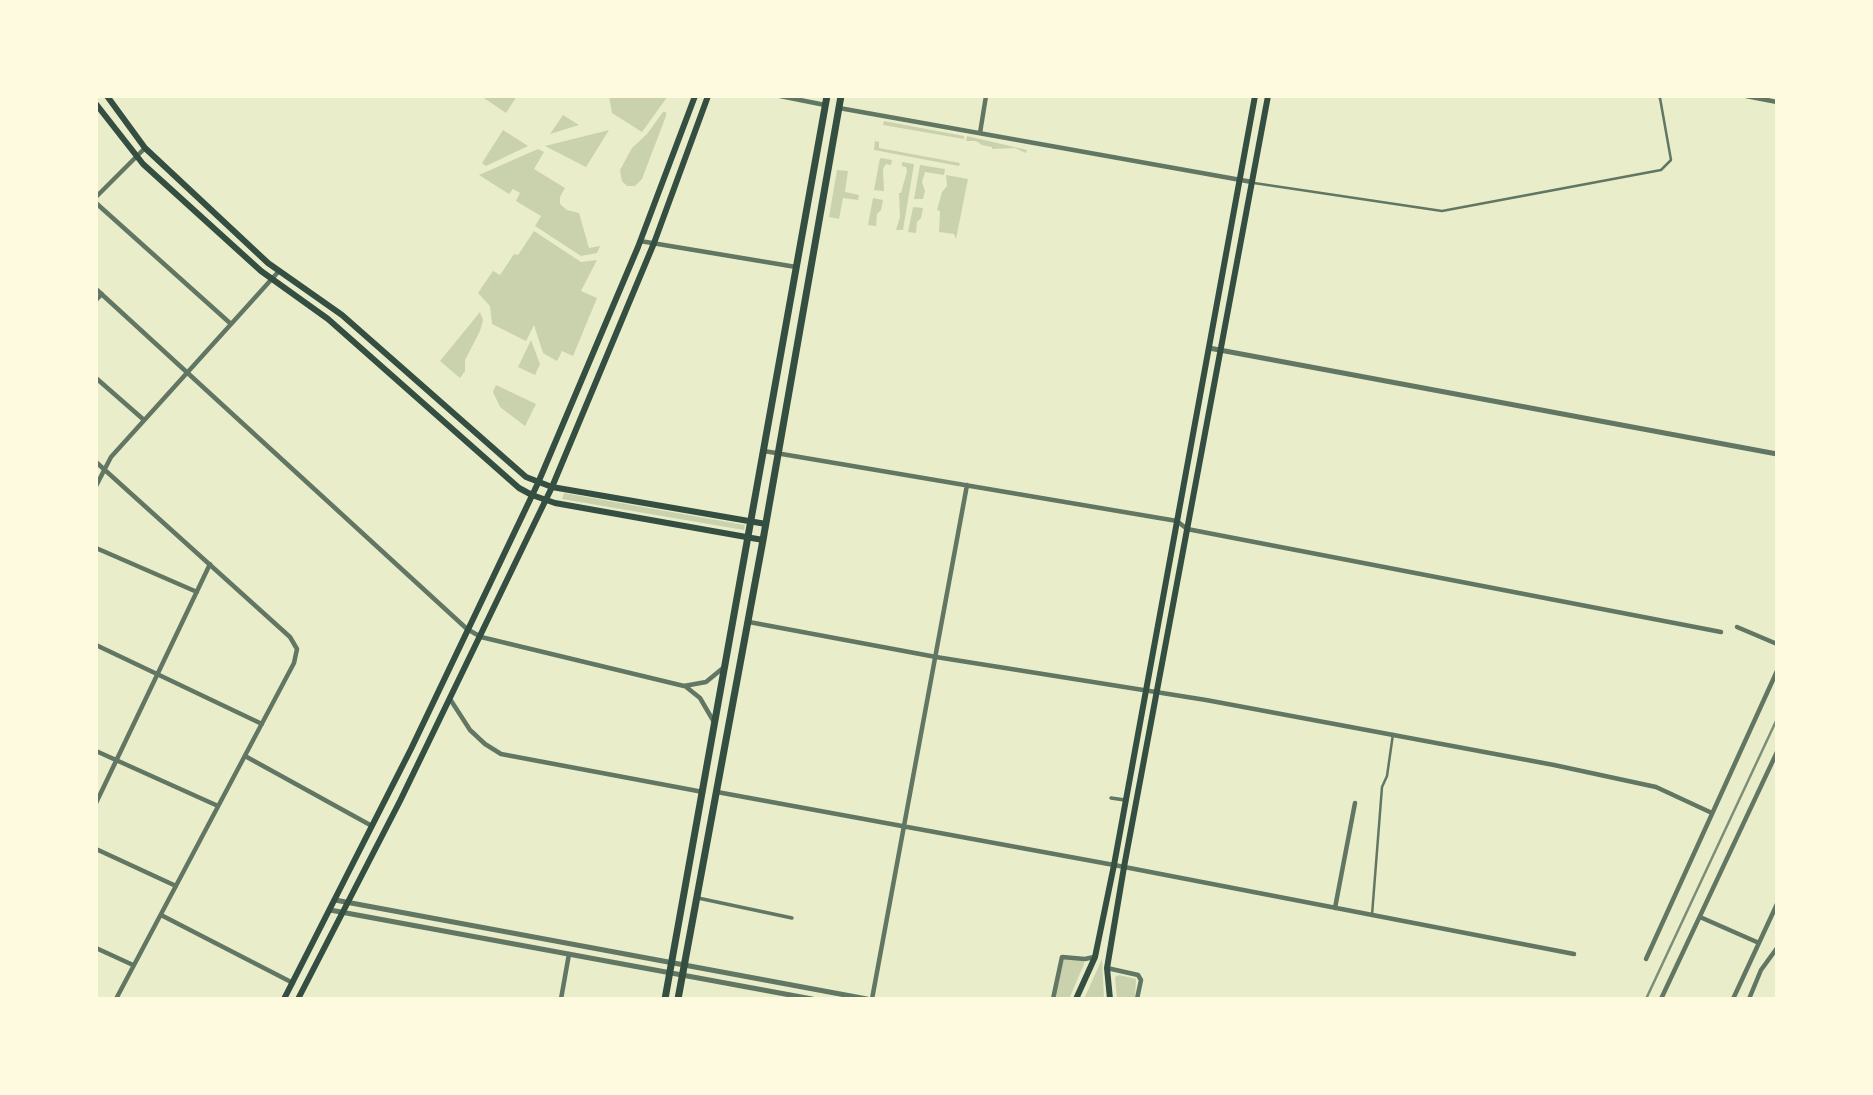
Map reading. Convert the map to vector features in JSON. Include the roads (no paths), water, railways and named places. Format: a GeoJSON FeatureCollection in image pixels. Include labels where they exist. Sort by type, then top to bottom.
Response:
{"type":"FeatureCollection","features":[{"type":"Feature","properties":{"kind":"main road"},"geometry":{"type":"LineString","coordinates":[[107,96],[145,148],[279,271],[335,309],[513,467],[538,483],[552,487],[766,524]]}},
{"type":"Feature","properties":{"kind":"main road"},"geometry":{"type":"LineString","coordinates":[[284,999],[372,826],[538,483],[640,241],[695,96]]}},
{"type":"Feature","properties":{"kind":"main road"},"geometry":{"type":"LineString","coordinates":[[298,999],[481,637],[552,487],[654,243],[708,96]]}},
{"type":"Feature","properties":{"kind":"main road"},"geometry":{"type":"LineString","coordinates":[[678,999],[766,524],[841,96]]}},
{"type":"Feature","properties":{"kind":"main road"},"geometry":{"type":"LineString","coordinates":[[1078,999],[1095,957],[1114,865],[1255,96]]}},
{"type":"Feature","properties":{"kind":"main road"},"geometry":{"type":"LineString","coordinates":[[1110,999],[1107,968],[1124,867],[1268,96]]}},
{"type":"Feature","properties":{"kind":"main road"},"geometry":{"type":"LineString","coordinates":[[665,999],[827,100]]}},
{"type":"Feature","properties":{"kind":"main road"},"geometry":{"type":"LineString","coordinates":[[96,104],[136,156],[272,280],[328,319],[499,472],[532,495],[546,500],[763,540]]}},
{"type":"Feature","properties":{"kind":"main road"},"geometry":{"type":"LineString","coordinates":[[107,120],[118,112]]}},
{"type":"Feature","properties":{"kind":"street"},"geometry":{"type":"LineString","coordinates":[[780,96],[827,100]]}},
{"type":"Feature","properties":{"kind":"street"},"geometry":{"type":"LineString","coordinates":[[979,133],[986,96]]}},
{"type":"Feature","properties":{"kind":"street"},"geometry":{"type":"LineString","coordinates":[[1746,96],[1777,102]]}},
{"type":"Feature","properties":{"kind":"street"},"geometry":{"type":"LineString","coordinates":[[839,108],[1252,182]]}},
{"type":"Feature","properties":{"kind":"street"},"geometry":{"type":"LineString","coordinates":[[96,197],[145,148]]}},
{"type":"Feature","properties":{"kind":"street"},"geometry":{"type":"LineString","coordinates":[[96,203],[231,324]]}},
{"type":"Feature","properties":{"kind":"street"},"geometry":{"type":"LineString","coordinates":[[640,241],[796,267]]}},
{"type":"Feature","properties":{"kind":"street"},"geometry":{"type":"LineString","coordinates":[[96,486],[111,457],[279,271]]}},
{"type":"Feature","properties":{"kind":"street"},"geometry":{"type":"LineString","coordinates":[[96,289],[467,629],[481,637],[684,686],[700,698],[715,725]]}},
{"type":"Feature","properties":{"kind":"street"},"geometry":{"type":"LineString","coordinates":[[96,300],[102,294]]}},
{"type":"Feature","properties":{"kind":"street"},"geometry":{"type":"LineString","coordinates":[[1209,348],[1777,454]]}},
{"type":"Feature","properties":{"kind":"street"},"geometry":{"type":"LineString","coordinates":[[96,378],[144,420]]}},
{"type":"Feature","properties":{"kind":"street"},"geometry":{"type":"LineString","coordinates":[[764,450],[1177,521],[1187,529],[1721,632]]}},
{"type":"Feature","properties":{"kind":"street"},"geometry":{"type":"LineString","coordinates":[[96,463],[290,637],[298,649],[294,663],[116,999]]}},
{"type":"Feature","properties":{"kind":"street"},"geometry":{"type":"LineString","coordinates":[[335,900],[870,999],[967,485]]}},
{"type":"Feature","properties":{"kind":"street"},"geometry":{"type":"LineString","coordinates":[[96,548],[197,592]]}},
{"type":"Feature","properties":{"kind":"street"},"geometry":{"type":"LineString","coordinates":[[96,803],[210,564]]}},
{"type":"Feature","properties":{"kind":"street"},"geometry":{"type":"LineString","coordinates":[[748,622],[936,657],[1393,734],[1554,765],[1656,787],[1712,813]]}},
{"type":"Feature","properties":{"kind":"street"},"geometry":{"type":"LineString","coordinates":[[1737,627],[1777,644]]}},
{"type":"Feature","properties":{"kind":"street"},"geometry":{"type":"LineString","coordinates":[[96,645],[262,724]]}},
{"type":"Feature","properties":{"kind":"street"},"geometry":{"type":"LineString","coordinates":[[684,686],[706,682],[726,664]]}},
{"type":"Feature","properties":{"kind":"street"},"geometry":{"type":"LineString","coordinates":[[1646,959],[1777,671]]}},
{"type":"Feature","properties":{"kind":"street"},"geometry":{"type":"LineString","coordinates":[[450,699],[470,730],[501,754],[703,792]]}},
{"type":"Feature","properties":{"kind":"street"},"geometry":{"type":"LineString","coordinates":[[96,751],[218,806]]}},
{"type":"Feature","properties":{"kind":"street"},"geometry":{"type":"LineString","coordinates":[[1661,999],[1777,752]]}},
{"type":"Feature","properties":{"kind":"street"},"geometry":{"type":"LineString","coordinates":[[245,756],[372,826]]}},
{"type":"Feature","properties":{"kind":"street"},"geometry":{"type":"LineString","coordinates":[[716,792],[1114,865],[1574,954]]}},
{"type":"Feature","properties":{"kind":"street"},"geometry":{"type":"LineString","coordinates":[[1111,798],[1125,800]]}},
{"type":"Feature","properties":{"kind":"street"},"geometry":{"type":"LineString","coordinates":[[1335,908],[1355,803]]}},
{"type":"Feature","properties":{"kind":"street"},"geometry":{"type":"LineString","coordinates":[[96,849],[176,886]]}},
{"type":"Feature","properties":{"kind":"street"},"geometry":{"type":"LineString","coordinates":[[696,898],[792,918]]}},
{"type":"Feature","properties":{"kind":"street"},"geometry":{"type":"LineString","coordinates":[[1733,999],[1777,904]]}},
{"type":"Feature","properties":{"kind":"street"},"geometry":{"type":"LineString","coordinates":[[330,910],[812,999]]}},
{"type":"Feature","properties":{"kind":"street"},"geometry":{"type":"LineString","coordinates":[[161,915],[293,983]]}},
{"type":"Feature","properties":{"kind":"street"},"geometry":{"type":"LineString","coordinates":[[1700,917],[1759,943]]}},
{"type":"Feature","properties":{"kind":"street"},"geometry":{"type":"LineString","coordinates":[[430,928],[432,918]]}},
{"type":"Feature","properties":{"kind":"street"},"geometry":{"type":"LineString","coordinates":[[96,948],[133,965]]}},
{"type":"Feature","properties":{"kind":"street"},"geometry":{"type":"LineString","coordinates":[[1749,999],[1761,970],[1777,948]]}},
{"type":"Feature","properties":{"kind":"street"},"geometry":{"type":"LineString","coordinates":[[561,999],[569,954]]}},
{"type":"Feature","properties":{"kind":"street"},"geometry":{"type":"LineString","coordinates":[[1053,999],[1062,957],[1095,957]]}},
{"type":"Feature","properties":{"kind":"street"},"geometry":{"type":"LineString","coordinates":[[1107,968],[1138,975],[1141,981],[1137,999]]}},
{"type":"Feature","properties":{"kind":"lane"},"geometry":{"type":"LineString","coordinates":[[1252,182],[1442,211],[1661,170],[1671,160],[1660,99],[1657,96]]}},
{"type":"Feature","properties":{"kind":"lane"},"geometry":{"type":"LineString","coordinates":[[1372,915],[1382,787],[1387,776],[1393,734]]}},
{"type":"Feature","properties":{"kind":"railway"},"geometry":{"type":"LineString","coordinates":[[1646,999],[1777,719]]}}]}
